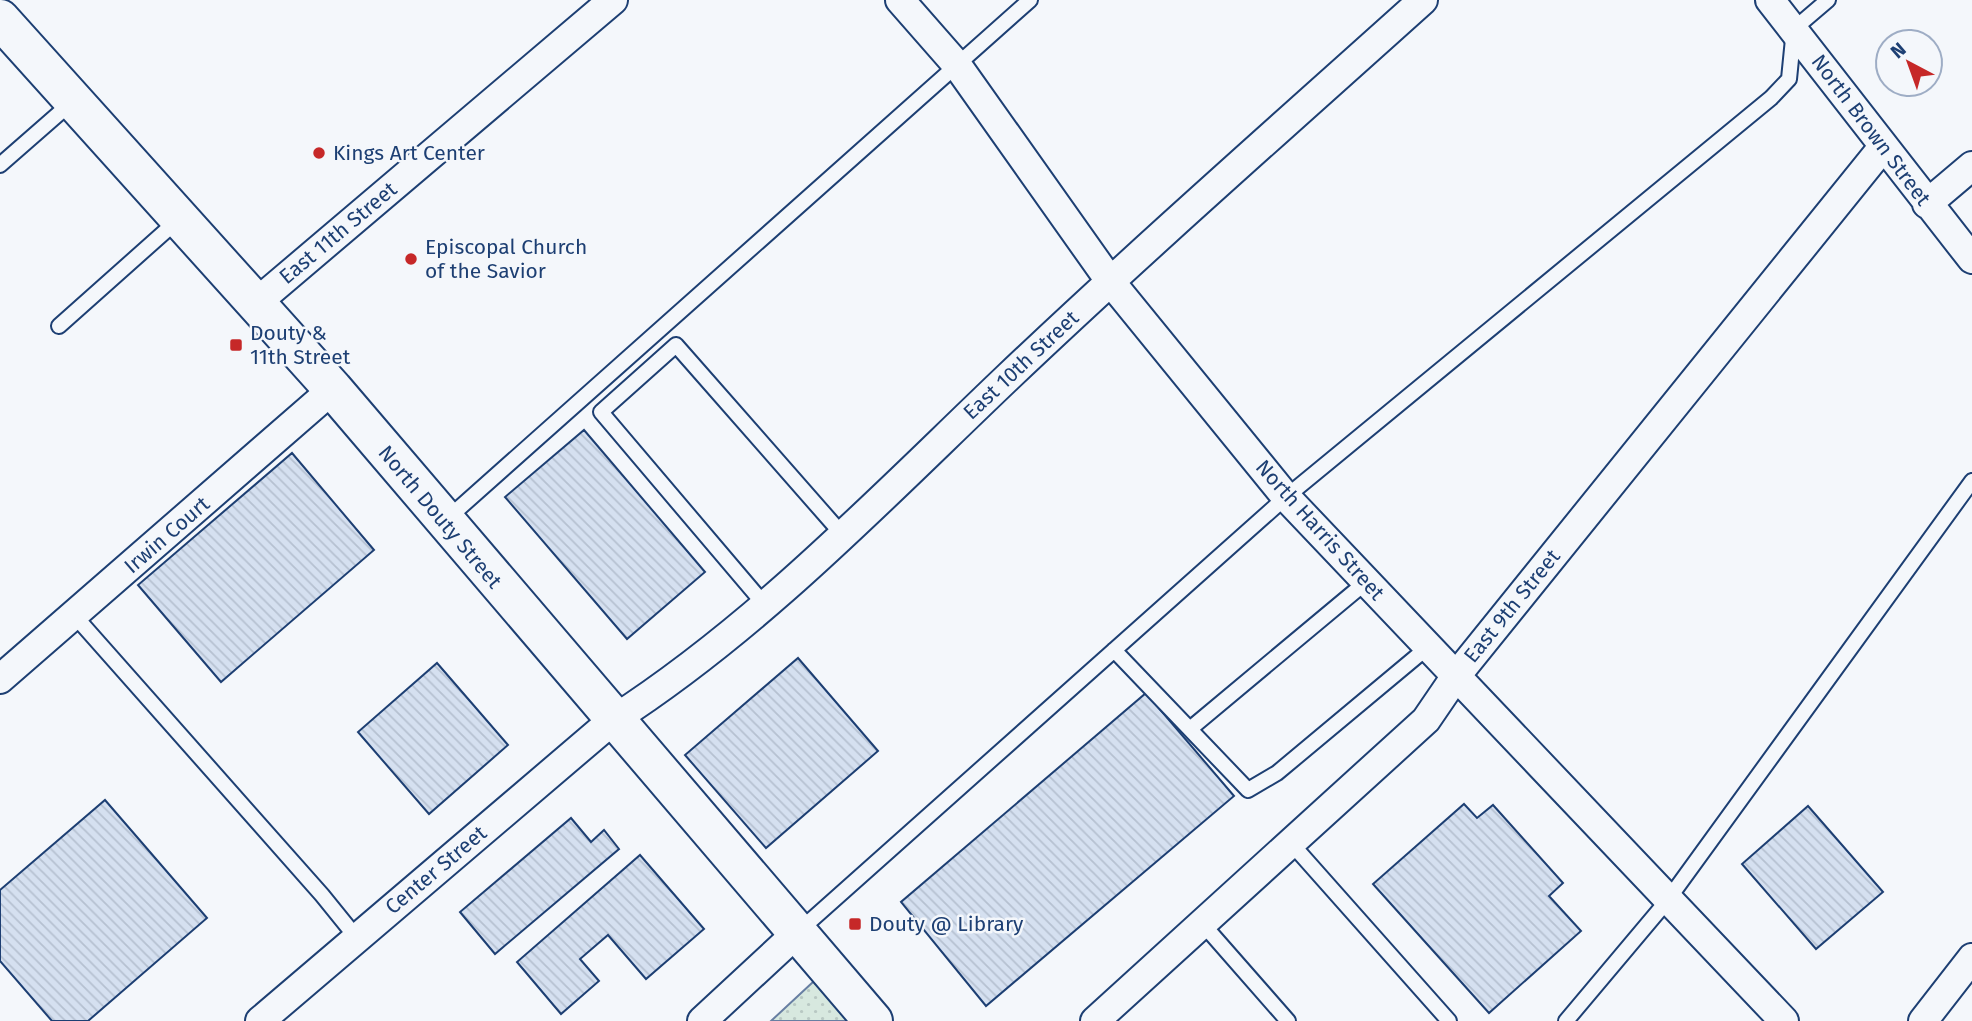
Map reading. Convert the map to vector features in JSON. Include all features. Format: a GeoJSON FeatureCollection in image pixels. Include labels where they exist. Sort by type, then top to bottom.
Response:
{"type":"FeatureCollection","features":[{"type":"Feature","properties":{"kind":"street","name":"East 11th Street"},"geometry":{"type":"LineString","coordinates":[[256,303],[613,0]]}},
{"type":"Feature","properties":{"kind":"street","name":"North Harris Street"},"geometry":{"type":"LineString","coordinates":[[900,0],[957,65],[1110,281],[1286,497],[1667,901],[1784,1021]]}},
{"type":"Feature","properties":{"kind":"street","name":"East 10th Street"},"geometry":{"type":"LineString","coordinates":[[613,720],[663,688],[764,604],[1110,281],[1423,0]]}},
{"type":"Feature","properties":{"kind":"street","name":"North Brown Street"},"geometry":{"type":"LineString","coordinates":[[1770,0],[1972,259]]}},
{"type":"Feature","properties":{"kind":"street","name":"North Douty Street"},"geometry":{"type":"LineString","coordinates":[[0,19],[333,389],[443,522],[873,1021]]}},
{"type":"Feature","properties":{"kind":"street","name":"East 9th Street"},"geometry":{"type":"LineString","coordinates":[[1095,1021],[1426,720],[1456,676],[1883,147]]}},
{"type":"Feature","properties":{"kind":"street"},"geometry":{"type":"LineString","coordinates":[[1927,204],[1972,166]]}},
{"type":"Feature","properties":{"kind":"street","name":"Irwin Court"},"geometry":{"type":"LineString","coordinates":[[0,679],[333,389]]}},
{"type":"Feature","properties":{"kind":"street","name":"Center Street"},"geometry":{"type":"LineString","coordinates":[[260,1021],[355,937],[613,720]]}},
{"type":"Feature","properties":{"kind":"street"},"geometry":{"type":"LineString","coordinates":[[702,1021],[798,932]]}},
{"type":"Feature","properties":{"kind":"street"},"geometry":{"type":"LineString","coordinates":[[1923,1021],[1972,958]]}},
{"type":"Feature","properties":{"kind":"lane"},"geometry":{"type":"LineString","coordinates":[[443,522],[1030,0]]}},
{"type":"Feature","properties":{"kind":"lane"},"geometry":{"type":"LineString","coordinates":[[798,932],[1286,497],[1771,98],[1788,79],[1794,29],[1828,0]]}},
{"type":"Feature","properties":{"kind":"lane"},"geometry":{"type":"LineString","coordinates":[[0,165],[72,102]]}},
{"type":"Feature","properties":{"kind":"lane"},"geometry":{"type":"LineString","coordinates":[[60,326],[179,219]]}},
{"type":"Feature","properties":{"kind":"lane"},"geometry":{"type":"LineString","coordinates":[[764,604],[601,412],[676,345],[842,534]]}},
{"type":"Feature","properties":{"kind":"lane"},"geometry":{"type":"LineString","coordinates":[[1566,1021],[1667,901],[1972,481]]}},
{"type":"Feature","properties":{"kind":"lane"},"geometry":{"type":"LineString","coordinates":[[1191,728],[1366,582]]}},
{"type":"Feature","properties":{"kind":"lane"},"geometry":{"type":"LineString","coordinates":[[74,615],[322,895],[355,937]]}},
{"type":"Feature","properties":{"kind":"lane"},"geometry":{"type":"LineString","coordinates":[[1114,650],[1248,790],[1277,773],[1428,647]]}},
{"type":"Feature","properties":{"kind":"lane"},"geometry":{"type":"LineString","coordinates":[[1291,843],[1449,1021]]}},
{"type":"Feature","properties":{"kind":"lane"},"geometry":{"type":"LineString","coordinates":[[1202,923],[1288,1021]]}},
{"type":"Feature","properties":{"kind":"shaded area"},"geometry":{"type":"Polygon","coordinates":[[[827,969],[873,1021],[771,1021],[827,969]]]}},
{"type":"Feature","properties":{"kind":"building"},"geometry":{"type":"Polygon","coordinates":[[[584,430],[705,572],[627,639],[505,497],[584,430]]]}},
{"type":"Feature","properties":{"kind":"building"},"geometry":{"type":"Polygon","coordinates":[[[292,453],[374,550],[221,682],[138,585],[292,453]]]}},
{"type":"Feature","properties":{"kind":"building"},"geometry":{"type":"Polygon","coordinates":[[[798,658],[878,751],[766,848],[685,755],[798,658]]]}},
{"type":"Feature","properties":{"kind":"building"},"geometry":{"type":"Polygon","coordinates":[[[437,663],[508,745],[429,814],[358,732],[437,663]]]}},
{"type":"Feature","properties":{"kind":"building"},"geometry":{"type":"Polygon","coordinates":[[[1146,693],[1234,796],[986,1006],[901,902],[1146,693]]]}},
{"type":"Feature","properties":{"kind":"building"},"geometry":{"type":"Polygon","coordinates":[[[105,800],[207,918],[88,1021],[52,1021],[0,961],[0,890],[105,800]]]}},
{"type":"Feature","properties":{"kind":"building"},"geometry":{"type":"Polygon","coordinates":[[[1464,804],[1477,818],[1493,805],[1563,883],[1549,896],[1581,931],[1489,1013],[1373,884],[1464,804]]]}},
{"type":"Feature","properties":{"kind":"building"},"geometry":{"type":"Polygon","coordinates":[[[1808,806],[1883,892],[1816,949],[1742,864],[1808,806]]]}},
{"type":"Feature","properties":{"kind":"building"},"geometry":{"type":"Polygon","coordinates":[[[571,818],[591,842],[604,830],[619,849],[495,954],[460,912],[571,818]]]}},
{"type":"Feature","properties":{"kind":"building"},"geometry":{"type":"Polygon","coordinates":[[[640,855],[704,929],[646,979],[608,935],[580,959],[599,981],[561,1014],[517,962],[640,855]]]}},
{"type":"Feature","properties":{"kind":"place","name":"Kings Art Center"},"geometry":{"type":"Point","coordinates":[319,153]}},
{"type":"Feature","properties":{"kind":"place","name":"Episcopal Church of the Savior"},"geometry":{"type":"Point","coordinates":[411,259]}},
{"type":"Feature","properties":{"kind":"place","name":"Douty & 11th Street"},"geometry":{"type":"Point","coordinates":[236,345]}},
{"type":"Feature","properties":{"kind":"place","name":"Douty @ Library"},"geometry":{"type":"Point","coordinates":[855,924]}}]}
